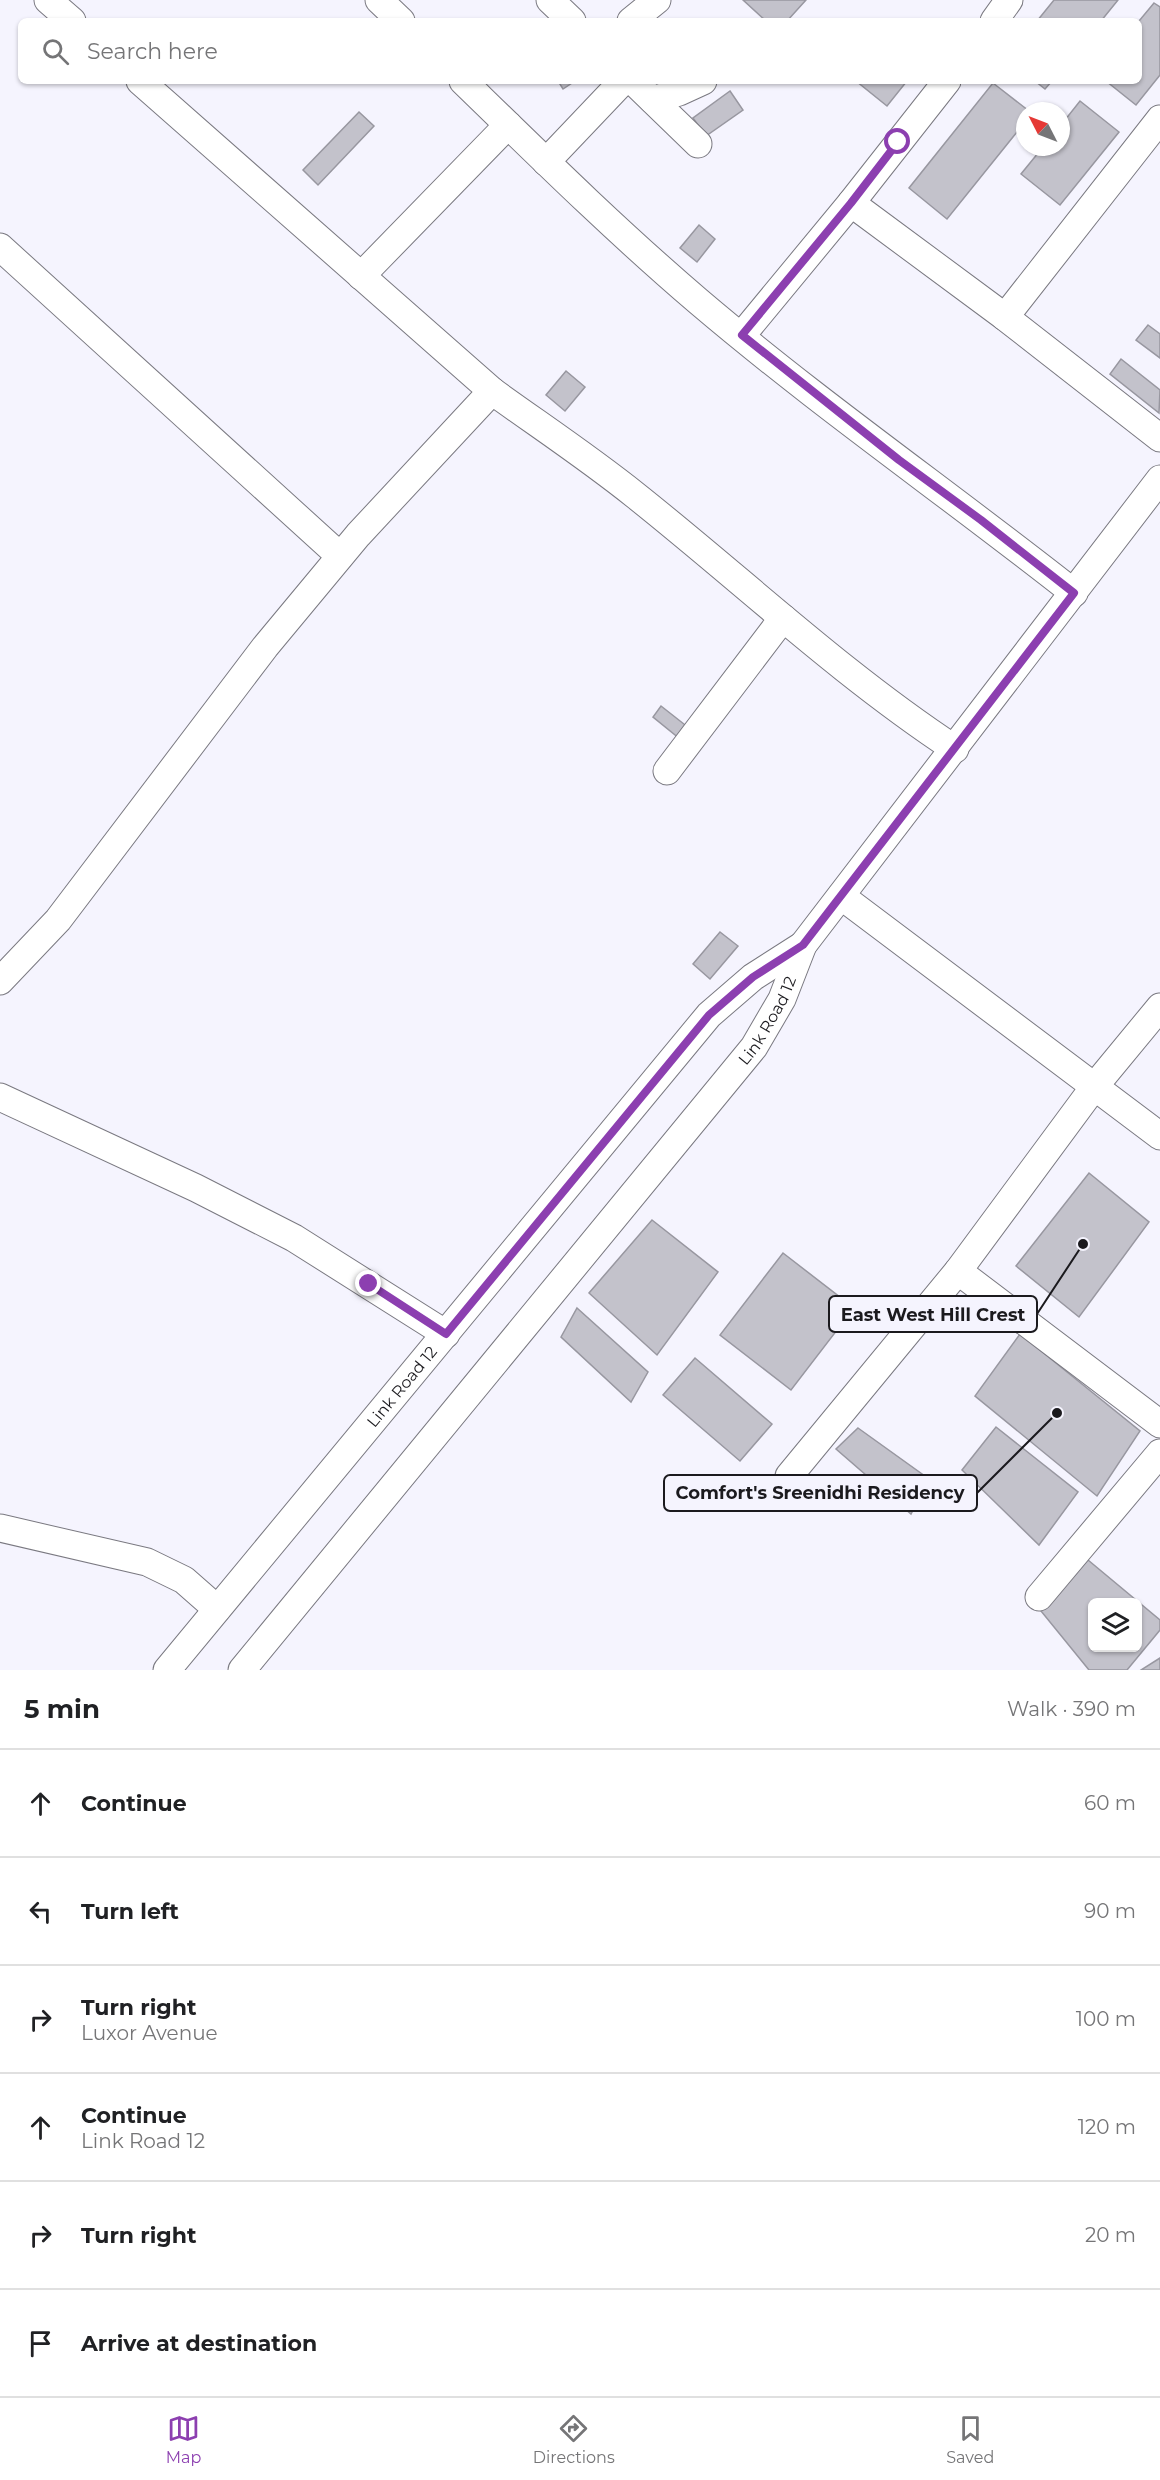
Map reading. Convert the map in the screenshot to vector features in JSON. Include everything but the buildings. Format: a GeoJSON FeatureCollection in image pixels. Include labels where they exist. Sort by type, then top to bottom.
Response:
{"type":"FeatureCollection","features":[{"type":"Feature","properties":{"kind":"street"},"geometry":{"type":"LineString","coordinates":[[48,0],[69,18]]}},
{"type":"Feature","properties":{"kind":"street"},"geometry":{"type":"LineString","coordinates":[[379,0],[398,18]]}},
{"type":"Feature","properties":{"kind":"street"},"geometry":{"type":"LineString","coordinates":[[550,0],[569,18]]}},
{"type":"Feature","properties":{"kind":"street"},"geometry":{"type":"LineString","coordinates":[[635,18],[657,0]]}},
{"type":"Feature","properties":{"kind":"street"},"geometry":{"type":"LineString","coordinates":[[143,84],[492,391],[634,494],[783,618],[913,721],[955,749]]}},
{"type":"Feature","properties":{"kind":"street"},"geometry":{"type":"LineString","coordinates":[[466,84],[607,220],[700,302],[899,460],[981,520],[1074,593]]}},
{"type":"Feature","properties":{"kind":"street"},"geometry":{"type":"LineString","coordinates":[[546,162],[621,84]]}},
{"type":"Feature","properties":{"kind":"street"},"geometry":{"type":"LineString","coordinates":[[636,84],[698,144]]}},
{"type":"Feature","properties":{"kind":"street"},"geometry":{"type":"LineString","coordinates":[[653,100],[696,84]]}},
{"type":"Feature","properties":{"kind":"street"},"geometry":{"type":"LineString","coordinates":[[742,335],[946,84]]}},
{"type":"Feature","properties":{"kind":"street"},"geometry":{"type":"LineString","coordinates":[[1005,317],[1160,119]]}},
{"type":"Feature","properties":{"kind":"street"},"geometry":{"type":"LineString","coordinates":[[362,276],[508,125]]}},
{"type":"Feature","properties":{"kind":"street"},"geometry":{"type":"LineString","coordinates":[[851,203],[1005,317],[1160,438]]}},
{"type":"Feature","properties":{"kind":"street"},"geometry":{"type":"LineString","coordinates":[[0,247],[340,556]]}},
{"type":"Feature","properties":{"kind":"street"},"geometry":{"type":"LineString","coordinates":[[0,981],[58,920],[265,647],[340,556],[492,391]]}},
{"type":"Feature","properties":{"kind":"street"},"geometry":{"type":"LineString","coordinates":[[803,945],[1160,479]]}},
{"type":"Feature","properties":{"kind":"street"},"geometry":{"type":"LineString","coordinates":[[667,771],[783,618]]}},
{"type":"Feature","properties":{"kind":"street"},"geometry":{"type":"LineString","coordinates":[[841,896],[1160,1136]]}},
{"type":"Feature","properties":{"kind":"street","name":"Link Road 12"},"geometry":{"type":"LineString","coordinates":[[167,1670],[709,1015],[753,977],[803,945]]}},
{"type":"Feature","properties":{"kind":"street","name":"Link Road 12"},"geometry":{"type":"LineString","coordinates":[[242,1670],[754,1047],[782,999],[803,945]]}},
{"type":"Feature","properties":{"kind":"street"},"geometry":{"type":"LineString","coordinates":[[789,1476],[958,1271],[1094,1087],[1160,1007]]}},
{"type":"Feature","properties":{"kind":"street"},"geometry":{"type":"LineString","coordinates":[[0,1097],[196,1188],[294,1238],[446,1334]]}},
{"type":"Feature","properties":{"kind":"street"},"geometry":{"type":"LineString","coordinates":[[958,1271],[1160,1424]]}},
{"type":"Feature","properties":{"kind":"street"},"geometry":{"type":"LineString","coordinates":[[1039,1597],[1160,1453]]}},
{"type":"Feature","properties":{"kind":"street"},"geometry":{"type":"LineString","coordinates":[[0,1528],[147,1562],[184,1580],[217,1609]]}},
{"type":"Feature","properties":{"kind":"place","name":"East West Hill Crest"},"geometry":{"type":"Point","coordinates":[1083,1244]}},
{"type":"Feature","properties":{"kind":"place","name":"Comfort's Sreenidhi Residency"},"geometry":{"type":"Point","coordinates":[1057,1413]}},
{"type":"Feature","properties":{"kind":"route"},"geometry":{"type":"LineString","coordinates":[[369,1284],[446,1334],[709,1015],[753,977],[803,945],[1074,593],[981,520],[899,460],[742,335],[898,142]]}}]}
